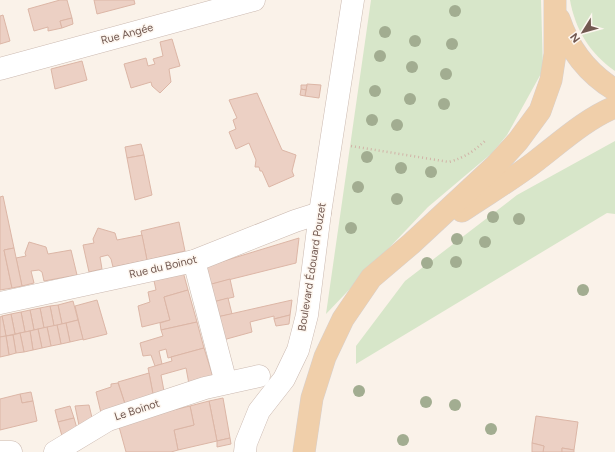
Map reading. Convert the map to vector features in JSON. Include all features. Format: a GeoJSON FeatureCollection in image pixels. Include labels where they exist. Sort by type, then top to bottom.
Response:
{"type":"FeatureCollection","features":[{"type":"Feature","properties":{"kind":"main road"},"geometry":{"type":"LineString","coordinates":[[555,0],[563,30],[578,58],[589,70],[615,90]]}},
{"type":"Feature","properties":{"kind":"main road"},"geometry":{"type":"LineString","coordinates":[[304,452],[312,398],[325,357],[343,319],[371,278],[411,244],[496,166],[518,141],[540,111],[551,80],[555,54],[555,0]]}},
{"type":"Feature","properties":{"kind":"main road"},"geometry":{"type":"LineString","coordinates":[[411,244],[509,180],[580,127],[606,110],[615,107]]}},
{"type":"Feature","properties":{"kind":"street","name":"Rue Angée"},"geometry":{"type":"LineString","coordinates":[[0,69],[254,0]]}},
{"type":"Feature","properties":{"kind":"street","name":"Boulevard Édouard Pouzet"},"geometry":{"type":"LineString","coordinates":[[245,452],[246,443],[259,411],[284,379],[298,350],[307,315],[320,213],[353,0]]}},
{"type":"Feature","properties":{"kind":"street","name":"Rue du Boinot"},"geometry":{"type":"LineString","coordinates":[[0,303],[194,261],[295,221],[320,213]]}},
{"type":"Feature","properties":{"kind":"street"},"geometry":{"type":"LineString","coordinates":[[194,261],[226,383]]}},
{"type":"Feature","properties":{"kind":"street","name":"Le Boinot"},"geometry":{"type":"LineString","coordinates":[[55,452],[108,420],[205,388],[258,376]]}},
{"type":"Feature","properties":{"kind":"street"},"geometry":{"type":"LineString","coordinates":[[0,452],[11,452]]}},
{"type":"Feature","properties":{"kind":"green space"},"geometry":{"type":"Polygon","coordinates":[[[371,0],[541,0],[543,70],[507,135],[492,153],[428,207],[326,314],[371,0]]]}},
{"type":"Feature","properties":{"kind":"green space"},"geometry":{"type":"Polygon","coordinates":[[[570,0],[615,0],[615,71],[598,57],[585,40],[572,11],[570,0]]]}},
{"type":"Feature","properties":{"kind":"green space"},"geometry":{"type":"Polygon","coordinates":[[[615,141],[615,214],[607,213],[356,364],[356,346],[405,281],[517,195],[615,141]]]}},
{"type":"Feature","properties":{"kind":"building"},"geometry":{"type":"Polygon","coordinates":[[[60,0],[67,0],[72,18],[60,21],[62,28],[48,31],[48,27],[34,31],[28,9],[60,0]]]}},
{"type":"Feature","properties":{"kind":"building"},"geometry":{"type":"Polygon","coordinates":[[[94,0],[134,0],[135,4],[97,14],[94,0]]]}},
{"type":"Feature","properties":{"kind":"building"},"geometry":{"type":"Polygon","coordinates":[[[3,15],[10,41],[0,44],[0,16],[3,15]]]}},
{"type":"Feature","properties":{"kind":"building"},"geometry":{"type":"Polygon","coordinates":[[[72,18],[73,24],[62,28],[60,21],[72,18]]]}},
{"type":"Feature","properties":{"kind":"building"},"geometry":{"type":"Polygon","coordinates":[[[172,39],[180,66],[169,69],[171,82],[160,93],[152,86],[151,82],[131,88],[124,64],[146,58],[148,66],[155,64],[153,59],[163,56],[160,42],[172,39]]]}},
{"type":"Feature","properties":{"kind":"building"},"geometry":{"type":"Polygon","coordinates":[[[82,61],[87,80],[55,89],[51,69],[82,61]]]}},
{"type":"Feature","properties":{"kind":"building"},"geometry":{"type":"Polygon","coordinates":[[[307,84],[321,85],[319,98],[305,96],[307,84]]]}},
{"type":"Feature","properties":{"kind":"building"},"geometry":{"type":"Polygon","coordinates":[[[301,85],[307,85],[306,90],[301,89],[301,85]]]}},
{"type":"Feature","properties":{"kind":"building"},"geometry":{"type":"Polygon","coordinates":[[[301,89],[306,90],[305,96],[300,95],[301,89]]]}},
{"type":"Feature","properties":{"kind":"building"},"geometry":{"type":"Polygon","coordinates":[[[257,93],[282,150],[296,155],[292,171],[294,176],[269,187],[262,171],[260,171],[259,167],[255,167],[256,160],[249,143],[236,149],[229,132],[236,129],[233,120],[237,118],[229,100],[257,93]]]}},
{"type":"Feature","properties":{"kind":"building"},"geometry":{"type":"Polygon","coordinates":[[[141,144],[144,155],[127,158],[125,147],[141,144]]]}},
{"type":"Feature","properties":{"kind":"building"},"geometry":{"type":"Polygon","coordinates":[[[144,155],[152,195],[135,200],[127,158],[144,155]]]}},
{"type":"Feature","properties":{"kind":"building"},"geometry":{"type":"Polygon","coordinates":[[[3,196],[14,248],[4,250],[12,288],[0,290],[0,197],[3,196]]]}},
{"type":"Feature","properties":{"kind":"building"},"geometry":{"type":"Polygon","coordinates":[[[179,222],[185,251],[147,260],[141,231],[179,222]]]}},
{"type":"Feature","properties":{"kind":"building"},"geometry":{"type":"Polygon","coordinates":[[[98,228],[115,233],[117,240],[142,235],[147,260],[113,267],[111,259],[108,255],[100,257],[102,269],[89,272],[83,245],[94,243],[93,239],[98,228]]]}},
{"type":"Feature","properties":{"kind":"building"},"geometry":{"type":"Polygon","coordinates":[[[299,238],[296,263],[208,285],[204,267],[299,238]]]}},
{"type":"Feature","properties":{"kind":"building"},"geometry":{"type":"Polygon","coordinates":[[[29,242],[46,247],[48,254],[71,250],[77,275],[44,281],[42,272],[39,270],[31,271],[34,283],[22,286],[16,258],[26,256],[25,253],[29,242]]]}},
{"type":"Feature","properties":{"kind":"building"},"geometry":{"type":"Polygon","coordinates":[[[14,248],[22,286],[12,288],[4,250],[14,248]]]}},
{"type":"Feature","properties":{"kind":"building"},"geometry":{"type":"Polygon","coordinates":[[[182,268],[188,290],[164,297],[170,320],[142,327],[138,306],[150,302],[148,292],[156,290],[153,276],[182,268]]]}},
{"type":"Feature","properties":{"kind":"building"},"geometry":{"type":"Polygon","coordinates":[[[230,279],[234,297],[213,302],[208,285],[230,279]]]}},
{"type":"Feature","properties":{"kind":"building"},"geometry":{"type":"Polygon","coordinates":[[[188,290],[197,322],[161,330],[160,323],[170,320],[164,297],[188,290]]]}},
{"type":"Feature","properties":{"kind":"building"},"geometry":{"type":"Polygon","coordinates":[[[228,298],[232,314],[217,317],[213,302],[228,298]]]}},
{"type":"Feature","properties":{"kind":"building"},"geometry":{"type":"Polygon","coordinates":[[[97,300],[107,334],[83,340],[75,306],[97,300]]]}},
{"type":"Feature","properties":{"kind":"building"},"geometry":{"type":"Polygon","coordinates":[[[292,300],[290,315],[274,319],[274,316],[250,322],[252,332],[223,340],[217,317],[292,300]]]}},
{"type":"Feature","properties":{"kind":"building"},"geometry":{"type":"Polygon","coordinates":[[[73,301],[78,320],[62,324],[58,305],[73,301]]]}},
{"type":"Feature","properties":{"kind":"building"},"geometry":{"type":"Polygon","coordinates":[[[58,305],[62,324],[54,326],[50,306],[58,305]]]}},
{"type":"Feature","properties":{"kind":"building"},"geometry":{"type":"Polygon","coordinates":[[[50,306],[54,326],[44,328],[40,308],[50,306]]]}},
{"type":"Feature","properties":{"kind":"building"},"geometry":{"type":"Polygon","coordinates":[[[40,308],[44,328],[34,330],[30,310],[40,308]]]}},
{"type":"Feature","properties":{"kind":"building"},"geometry":{"type":"Polygon","coordinates":[[[30,310],[34,330],[25,332],[21,312],[30,310]]]}},
{"type":"Feature","properties":{"kind":"building"},"geometry":{"type":"Polygon","coordinates":[[[21,312],[25,332],[15,334],[11,314],[21,312]]]}},
{"type":"Feature","properties":{"kind":"building"},"geometry":{"type":"Polygon","coordinates":[[[11,314],[15,334],[6,336],[2,316],[11,314]]]}},
{"type":"Feature","properties":{"kind":"building"},"geometry":{"type":"Polygon","coordinates":[[[290,315],[289,324],[276,326],[274,319],[290,315]]]}},
{"type":"Feature","properties":{"kind":"building"},"geometry":{"type":"Polygon","coordinates":[[[2,316],[6,336],[0,337],[0,317],[2,316]]]}},
{"type":"Feature","properties":{"kind":"building"},"geometry":{"type":"Polygon","coordinates":[[[78,320],[83,339],[70,342],[66,323],[78,320]]]}},
{"type":"Feature","properties":{"kind":"building"},"geometry":{"type":"Polygon","coordinates":[[[197,322],[204,348],[168,358],[166,349],[159,351],[162,364],[155,366],[151,355],[143,356],[140,343],[163,336],[161,330],[197,322]]]}},
{"type":"Feature","properties":{"kind":"building"},"geometry":{"type":"Polygon","coordinates":[[[66,323],[70,342],[61,344],[57,325],[66,323]]]}},
{"type":"Feature","properties":{"kind":"building"},"geometry":{"type":"Polygon","coordinates":[[[57,325],[61,344],[51,346],[47,327],[57,325]]]}},
{"type":"Feature","properties":{"kind":"building"},"geometry":{"type":"Polygon","coordinates":[[[47,327],[51,346],[42,348],[38,329],[47,327]]]}},
{"type":"Feature","properties":{"kind":"building"},"geometry":{"type":"Polygon","coordinates":[[[38,329],[42,348],[33,350],[30,331],[38,329]]]}},
{"type":"Feature","properties":{"kind":"building"},"geometry":{"type":"Polygon","coordinates":[[[30,331],[33,350],[24,352],[20,333],[30,331]]]}},
{"type":"Feature","properties":{"kind":"building"},"geometry":{"type":"Polygon","coordinates":[[[20,333],[24,352],[16,353],[13,335],[20,333]]]}},
{"type":"Feature","properties":{"kind":"building"},"geometry":{"type":"Polygon","coordinates":[[[13,335],[16,353],[9,355],[6,336],[13,335]]]}},
{"type":"Feature","properties":{"kind":"building"},"geometry":{"type":"Polygon","coordinates":[[[6,336],[9,355],[0,357],[0,337],[6,336]]]}},
{"type":"Feature","properties":{"kind":"building"},"geometry":{"type":"Polygon","coordinates":[[[204,348],[213,377],[189,384],[186,368],[161,375],[164,391],[153,394],[148,368],[172,361],[171,357],[204,348]]]}},
{"type":"Feature","properties":{"kind":"building"},"geometry":{"type":"Polygon","coordinates":[[[149,373],[153,394],[126,407],[118,382],[149,373]]]}},
{"type":"Feature","properties":{"kind":"building"},"geometry":{"type":"Polygon","coordinates":[[[118,383],[126,407],[102,417],[96,392],[111,387],[111,384],[118,383]]]}},
{"type":"Feature","properties":{"kind":"building"},"geometry":{"type":"Polygon","coordinates":[[[31,392],[33,401],[22,403],[20,394],[31,392]]]}},
{"type":"Feature","properties":{"kind":"building"},"geometry":{"type":"Polygon","coordinates":[[[20,394],[22,403],[33,401],[37,421],[0,430],[0,399],[20,394]]]}},
{"type":"Feature","properties":{"kind":"building"},"geometry":{"type":"Polygon","coordinates":[[[223,398],[230,438],[217,441],[209,401],[223,398]]]}},
{"type":"Feature","properties":{"kind":"building"},"geometry":{"type":"Polygon","coordinates":[[[209,401],[217,441],[178,450],[174,430],[194,425],[190,406],[209,401]]]}},
{"type":"Feature","properties":{"kind":"building"},"geometry":{"type":"Polygon","coordinates":[[[89,405],[93,422],[80,430],[75,406],[89,405]]]}},
{"type":"Feature","properties":{"kind":"building"},"geometry":{"type":"Polygon","coordinates":[[[70,406],[74,418],[58,422],[55,410],[70,406]]]}},
{"type":"Feature","properties":{"kind":"building"},"geometry":{"type":"Polygon","coordinates":[[[190,406],[194,425],[174,430],[178,450],[171,452],[126,452],[118,423],[190,406]]]}},
{"type":"Feature","properties":{"kind":"building"},"geometry":{"type":"Polygon","coordinates":[[[536,416],[578,422],[574,450],[562,448],[562,452],[543,452],[544,446],[532,443],[536,416]]]}},
{"type":"Feature","properties":{"kind":"building"},"geometry":{"type":"Polygon","coordinates":[[[74,418],[78,432],[62,436],[58,422],[74,418]]]}},
{"type":"Feature","properties":{"kind":"building"},"geometry":{"type":"Polygon","coordinates":[[[230,438],[231,444],[217,447],[217,441],[230,438]]]}},
{"type":"Feature","properties":{"kind":"building"},"geometry":{"type":"Polygon","coordinates":[[[532,443],[544,446],[543,452],[532,452],[532,443]]]}},
{"type":"Feature","properties":{"kind":"building"},"geometry":{"type":"Polygon","coordinates":[[[562,448],[574,450],[574,452],[562,452],[562,448]]]}}]}
